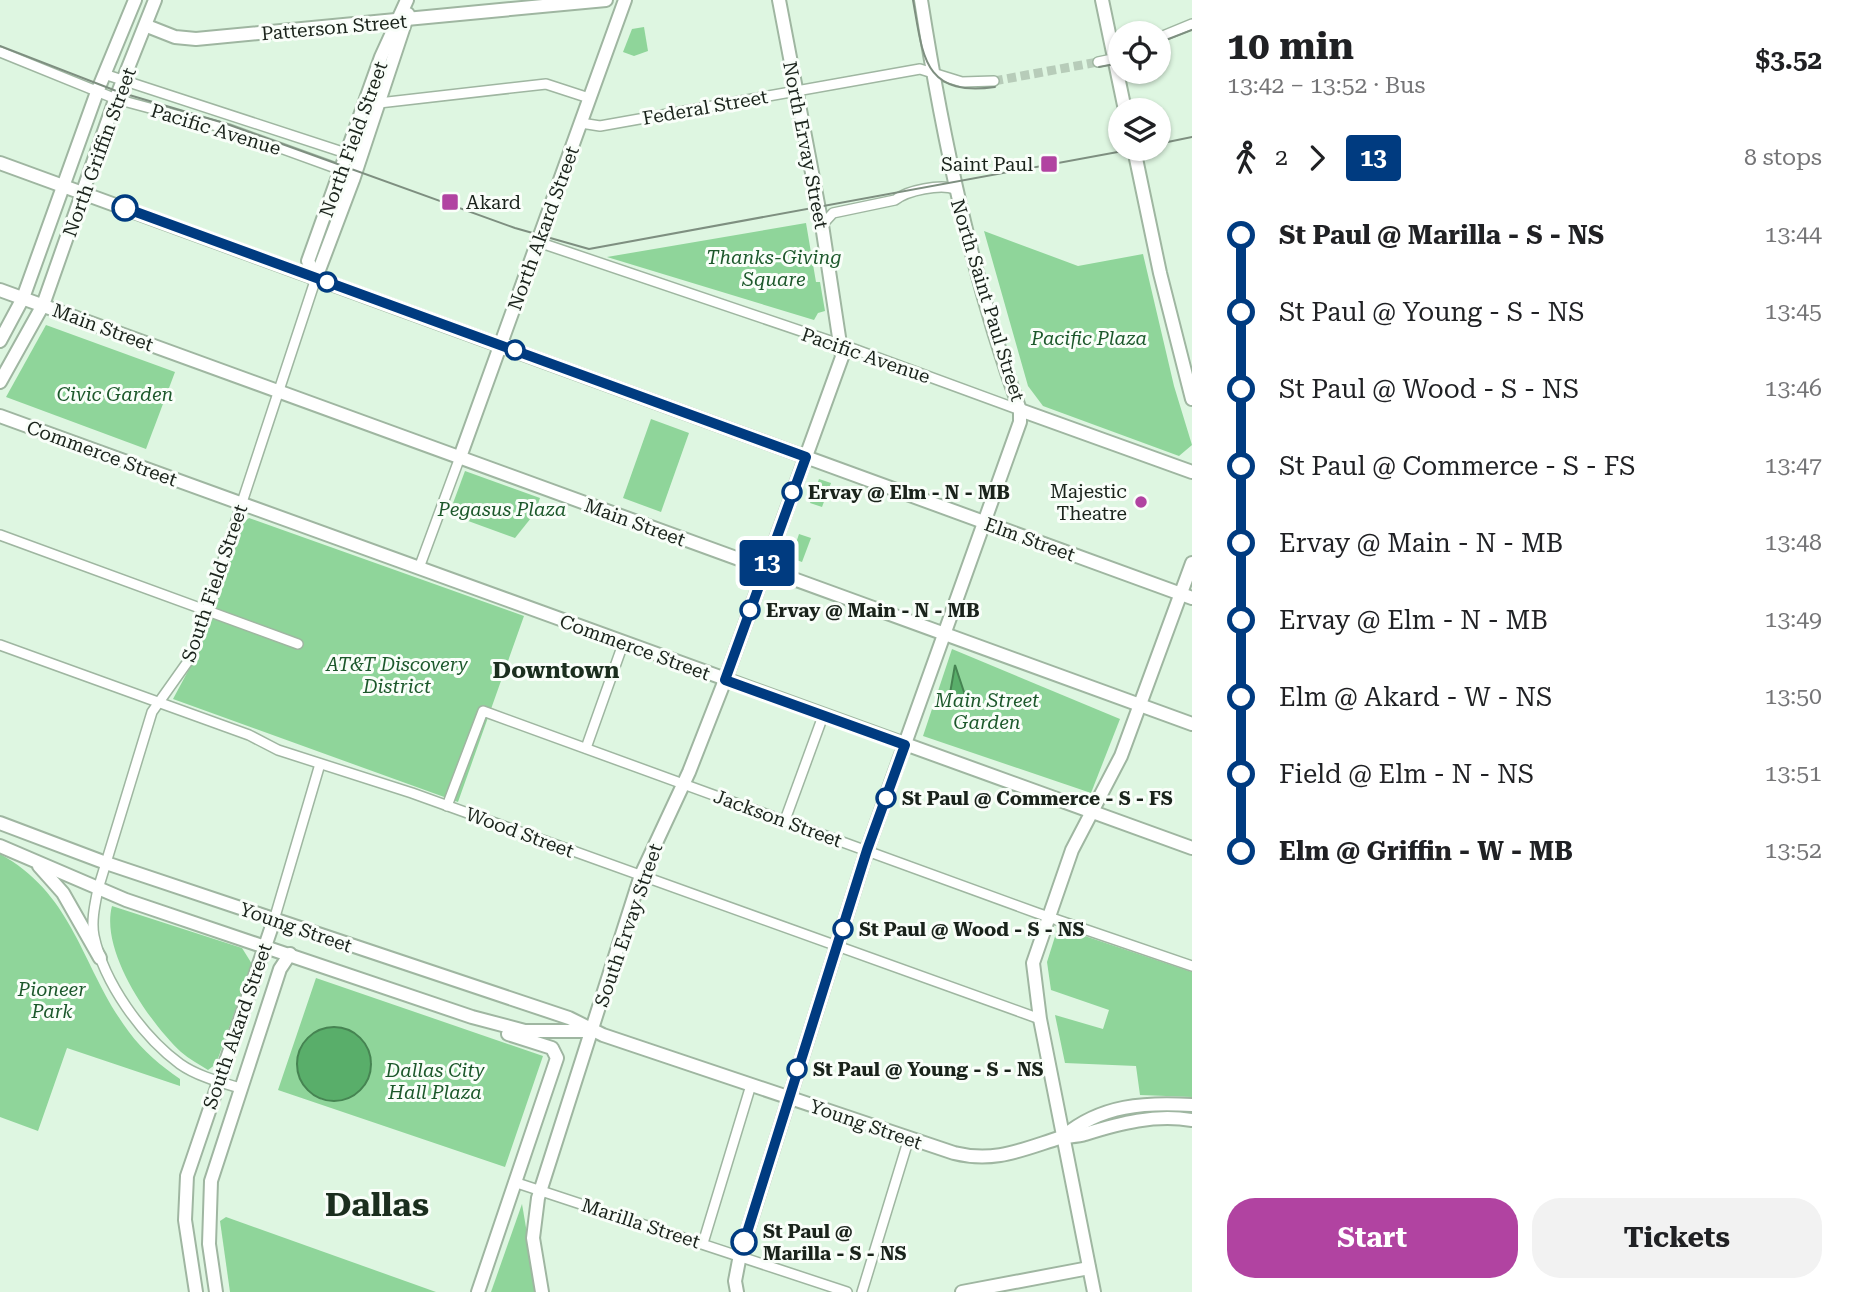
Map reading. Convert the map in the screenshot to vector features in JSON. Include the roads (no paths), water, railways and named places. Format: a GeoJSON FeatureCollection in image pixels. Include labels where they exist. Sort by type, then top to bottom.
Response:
{"type":"FeatureCollection","features":[{"type":"Feature","properties":{"kind":"main road","name":"North Griffin Street"},"geometry":{"type":"LineString","coordinates":[[0,341],[23,298],[97,92],[135,0]]}},
{"type":"Feature","properties":{"kind":"main road","name":"North Griffin Street"},"geometry":{"type":"LineString","coordinates":[[0,382],[43,305],[116,99],[155,0]]}},
{"type":"Feature","properties":{"kind":"main road","name":"North Field Street"},"geometry":{"type":"LineString","coordinates":[[316,278],[355,175],[354,156],[409,0]]}},
{"type":"Feature","properties":{"kind":"main road","name":"Patterson Street"},"geometry":{"type":"LineString","coordinates":[[147,26],[185,39],[606,0]]}},
{"type":"Feature","properties":{"kind":"main road","name":"North Akard Street"},"geometry":{"type":"LineString","coordinates":[[460,457],[625,0]]}},
{"type":"Feature","properties":{"kind":"main road","name":"North Ervay Street"},"geometry":{"type":"LineString","coordinates":[[765,569],[842,357],[822,225],[779,0]]}},
{"type":"Feature","properties":{"kind":"main road","name":"North Saint Paul Street"},"geometry":{"type":"LineString","coordinates":[[737,1292],[736,1274],[740,1255],[867,850],[1020,422],[1020,410],[992,327],[955,189],[932,72],[923,0]]}},
{"type":"Feature","properties":{"kind":"main road"},"geometry":{"type":"LineString","coordinates":[[1102,0],[1108,23]]}},
{"type":"Feature","properties":{"kind":"main road","name":"North Field Street"},"geometry":{"type":"LineString","coordinates":[[316,278],[309,261],[342,170],[354,156],[379,103],[401,20]]}},
{"type":"Feature","properties":{"kind":"main road"},"geometry":{"type":"LineString","coordinates":[[1138,161],[1192,400]]}},
{"type":"Feature","properties":{"kind":"main road","name":"Elm Street"},"geometry":{"type":"LineString","coordinates":[[0,163],[1186,596]]}},
{"type":"Feature","properties":{"kind":"main road","name":"Main Street"},"geometry":{"type":"LineString","coordinates":[[0,290],[1192,724]]}},
{"type":"Feature","properties":{"kind":"main road","name":"Pacific Avenue"},"geometry":{"type":"LineString","coordinates":[[1020,410],[1192,472]]}},
{"type":"Feature","properties":{"kind":"main road","name":"Commerce Street"},"geometry":{"type":"LineString","coordinates":[[0,416],[1192,848]]}},
{"type":"Feature","properties":{"kind":"main road"},"geometry":{"type":"LineString","coordinates":[[1094,1292],[1040,1019],[1034,963],[1072,850],[1118,764],[1186,596],[1192,563]]}},
{"type":"Feature","properties":{"kind":"main road","name":"South Ervay Street"},"geometry":{"type":"LineString","coordinates":[[542,1292],[533,1238],[540,1190],[641,875],[684,783],[765,569]]}},
{"type":"Feature","properties":{"kind":"main road","name":"Young Street"},"geometry":{"type":"LineString","coordinates":[[0,823],[106,863],[569,1018],[592,1031],[954,1153],[989,1158],[1012,1155],[1064,1137],[1155,1118],[1192,1121]]}},
{"type":"Feature","properties":{"kind":"main road","name":"Young Street"},"geometry":{"type":"LineString","coordinates":[[0,846],[36,864],[98,888],[472,1017],[525,1031],[592,1031]]}},
{"type":"Feature","properties":{"kind":"main road"},"geometry":{"type":"LineString","coordinates":[[36,864],[64,893],[100,958]]}},
{"type":"Feature","properties":{"kind":"main road","name":"South Akard Street"},"geometry":{"type":"LineString","coordinates":[[196,1292],[185,1220],[185,1194],[193,1153],[274,920]]}},
{"type":"Feature","properties":{"kind":"main road","name":"South Akard Street"},"geometry":{"type":"LineString","coordinates":[[216,1292],[209,1244],[208,1202],[215,1164],[280,969],[290,954]]}},
{"type":"Feature","properties":{"kind":"main road"},"geometry":{"type":"LineString","coordinates":[[472,1017],[552,1048],[557,1055],[478,1292]]}},
{"type":"Feature","properties":{"kind":"main road","name":"Young Street"},"geometry":{"type":"LineString","coordinates":[[1064,1137],[1084,1120],[1128,1106],[1192,1105]]}},
{"type":"Feature","properties":{"kind":"main road"},"geometry":{"type":"LineString","coordinates":[[962,1292],[1089,1268]]}},
{"type":"Feature","properties":{"kind":"street"},"geometry":{"type":"LineString","coordinates":[[1171,33],[1192,24]]}},
{"type":"Feature","properties":{"kind":"street","name":"Pacific Avenue"},"geometry":{"type":"LineString","coordinates":[[0,52],[116,99],[228,129],[355,175]]}},
{"type":"Feature","properties":{"kind":"street"},"geometry":{"type":"LineString","coordinates":[[1098,62],[1108,60]]}},
{"type":"Feature","properties":{"kind":"street","name":"Federal Street"},"geometry":{"type":"LineString","coordinates":[[581,123],[600,126],[920,69],[962,82],[994,81]]}},
{"type":"Feature","properties":{"kind":"street","name":"Pacific Avenue"},"geometry":{"type":"LineString","coordinates":[[104,74],[206,105],[354,156]]}},
{"type":"Feature","properties":{"kind":"street"},"geometry":{"type":"LineString","coordinates":[[379,103],[546,84],[589,98]]}},
{"type":"Feature","properties":{"kind":"street"},"geometry":{"type":"LineString","coordinates":[[822,225],[833,214],[895,200],[902,195],[943,187],[955,189]]}},
{"type":"Feature","properties":{"kind":"street","name":"Pacific Avenue"},"geometry":{"type":"LineString","coordinates":[[538,242],[841,345],[1020,410]]}},
{"type":"Feature","properties":{"kind":"street","name":"North Field Street"},"geometry":{"type":"LineString","coordinates":[[279,391],[316,278]]}},
{"type":"Feature","properties":{"kind":"street","name":"South Field Street"},"geometry":{"type":"LineString","coordinates":[[98,888],[149,723],[191,657],[279,391]]}},
{"type":"Feature","properties":{"kind":"street"},"geometry":{"type":"LineString","coordinates":[[419,568],[460,457]]}},
{"type":"Feature","properties":{"kind":"street"},"geometry":{"type":"LineString","coordinates":[[0,535],[298,644]]}},
{"type":"Feature","properties":{"kind":"street"},"geometry":{"type":"LineString","coordinates":[[586,748],[623,644]]}},
{"type":"Feature","properties":{"kind":"street","name":"Wood Street"},"geometry":{"type":"LineString","coordinates":[[0,646],[320,764],[447,806],[1040,1019]]}},
{"type":"Feature","properties":{"kind":"street","name":"Jackson Street"},"geometry":{"type":"LineString","coordinates":[[447,806],[483,711],[1048,917],[1192,965]]}},
{"type":"Feature","properties":{"kind":"street"},"geometry":{"type":"LineString","coordinates":[[785,820],[823,716]]}},
{"type":"Feature","properties":{"kind":"street","name":"South Akard Street"},"geometry":{"type":"LineString","coordinates":[[274,920],[320,764]]}},
{"type":"Feature","properties":{"kind":"street"},"geometry":{"type":"LineString","coordinates":[[98,888],[93,934],[100,958],[124,1002],[158,1044],[181,1064],[240,1088]]}},
{"type":"Feature","properties":{"kind":"street"},"geometry":{"type":"LineString","coordinates":[[703,1243],[751,1085]]}},
{"type":"Feature","properties":{"kind":"street"},"geometry":{"type":"LineString","coordinates":[[862,1292],[909,1138]]}},
{"type":"Feature","properties":{"kind":"street","name":"Marilla Street"},"geometry":{"type":"LineString","coordinates":[[514,1182],[847,1292]]}},
{"type":"Feature","properties":{"kind":"tunnel"},"geometry":{"type":"LineString","coordinates":[[994,81],[1098,62]]}},
{"type":"Feature","properties":{"kind":"tram line"},"geometry":{"type":"LineString","coordinates":[[913,0],[924,55],[940,79],[953,86],[995,87]]}},
{"type":"Feature","properties":{"kind":"tram line"},"geometry":{"type":"LineString","coordinates":[[1171,38],[1192,30]]}},
{"type":"Feature","properties":{"kind":"tram line"},"geometry":{"type":"LineString","coordinates":[[0,46],[119,92],[224,123],[515,228],[589,249],[1108,154]]}},
{"type":"Feature","properties":{"kind":"tram line"},"geometry":{"type":"LineString","coordinates":[[1099,67],[1108,65]]}},
{"type":"Feature","properties":{"kind":"tram line"},"geometry":{"type":"LineString","coordinates":[[1171,141],[1192,137]]}},
{"type":"Feature","properties":{"kind":"place","name":"Saint Paul"},"geometry":{"type":"Point","coordinates":[1049,164]}},
{"type":"Feature","properties":{"kind":"place","name":"Akard"},"geometry":{"type":"Point","coordinates":[450,202]}},
{"type":"Feature","properties":{"kind":"place","name":"Ervay @ Elm - N - MB"},"geometry":{"type":"Point","coordinates":[792,492]}},
{"type":"Feature","properties":{"kind":"place","name":"Majestic Theatre"},"geometry":{"type":"Point","coordinates":[1141,502]}},
{"type":"Feature","properties":{"kind":"place","name":"Ervay @ Main - N - MB"},"geometry":{"type":"Point","coordinates":[750,610]}},
{"type":"Feature","properties":{"kind":"place","name":"St Paul @ Commerce - S - FS"},"geometry":{"type":"Point","coordinates":[886,798]}},
{"type":"Feature","properties":{"kind":"place","name":"St Paul @ Wood - S - NS"},"geometry":{"type":"Point","coordinates":[843,929]}},
{"type":"Feature","properties":{"kind":"place","name":"St Paul @ Young - S - NS"},"geometry":{"type":"Point","coordinates":[797,1069]}},
{"type":"Feature","properties":{"kind":"place","name":"St Paul @ Marilla - S - NS"},"geometry":{"type":"Point","coordinates":[744,1242]}},
{"type":"Feature","properties":{"kind":"district","name":"Downtown"},"geometry":{"type":"Point","coordinates":[556,670]}},
{"type":"Feature","properties":{"kind":"district","name":"Dallas"},"geometry":{"type":"Point","coordinates":[377,1204]}},
{"type":"Feature","properties":{"kind":"park label","name":"Thanks-Giving Square"},"geometry":{"type":"Point","coordinates":[774,268]}},
{"type":"Feature","properties":{"kind":"park label","name":"Pacific Plaza"},"geometry":{"type":"Point","coordinates":[1089,338]}},
{"type":"Feature","properties":{"kind":"park label","name":"Civic Garden"},"geometry":{"type":"Point","coordinates":[115,394]}},
{"type":"Feature","properties":{"kind":"park label","name":"Pegasus Plaza"},"geometry":{"type":"Point","coordinates":[502,509]}},
{"type":"Feature","properties":{"kind":"park label","name":"AT&T Discovery District"},"geometry":{"type":"Point","coordinates":[397,675]}},
{"type":"Feature","properties":{"kind":"park label","name":"Main Street Garden"},"geometry":{"type":"Point","coordinates":[987,711]}},
{"type":"Feature","properties":{"kind":"park label","name":"Pioneer Park"},"geometry":{"type":"Point","coordinates":[52,1000]}},
{"type":"Feature","properties":{"kind":"park label","name":"Dallas City Hall Plaza"},"geometry":{"type":"Point","coordinates":[435,1081]}}]}
